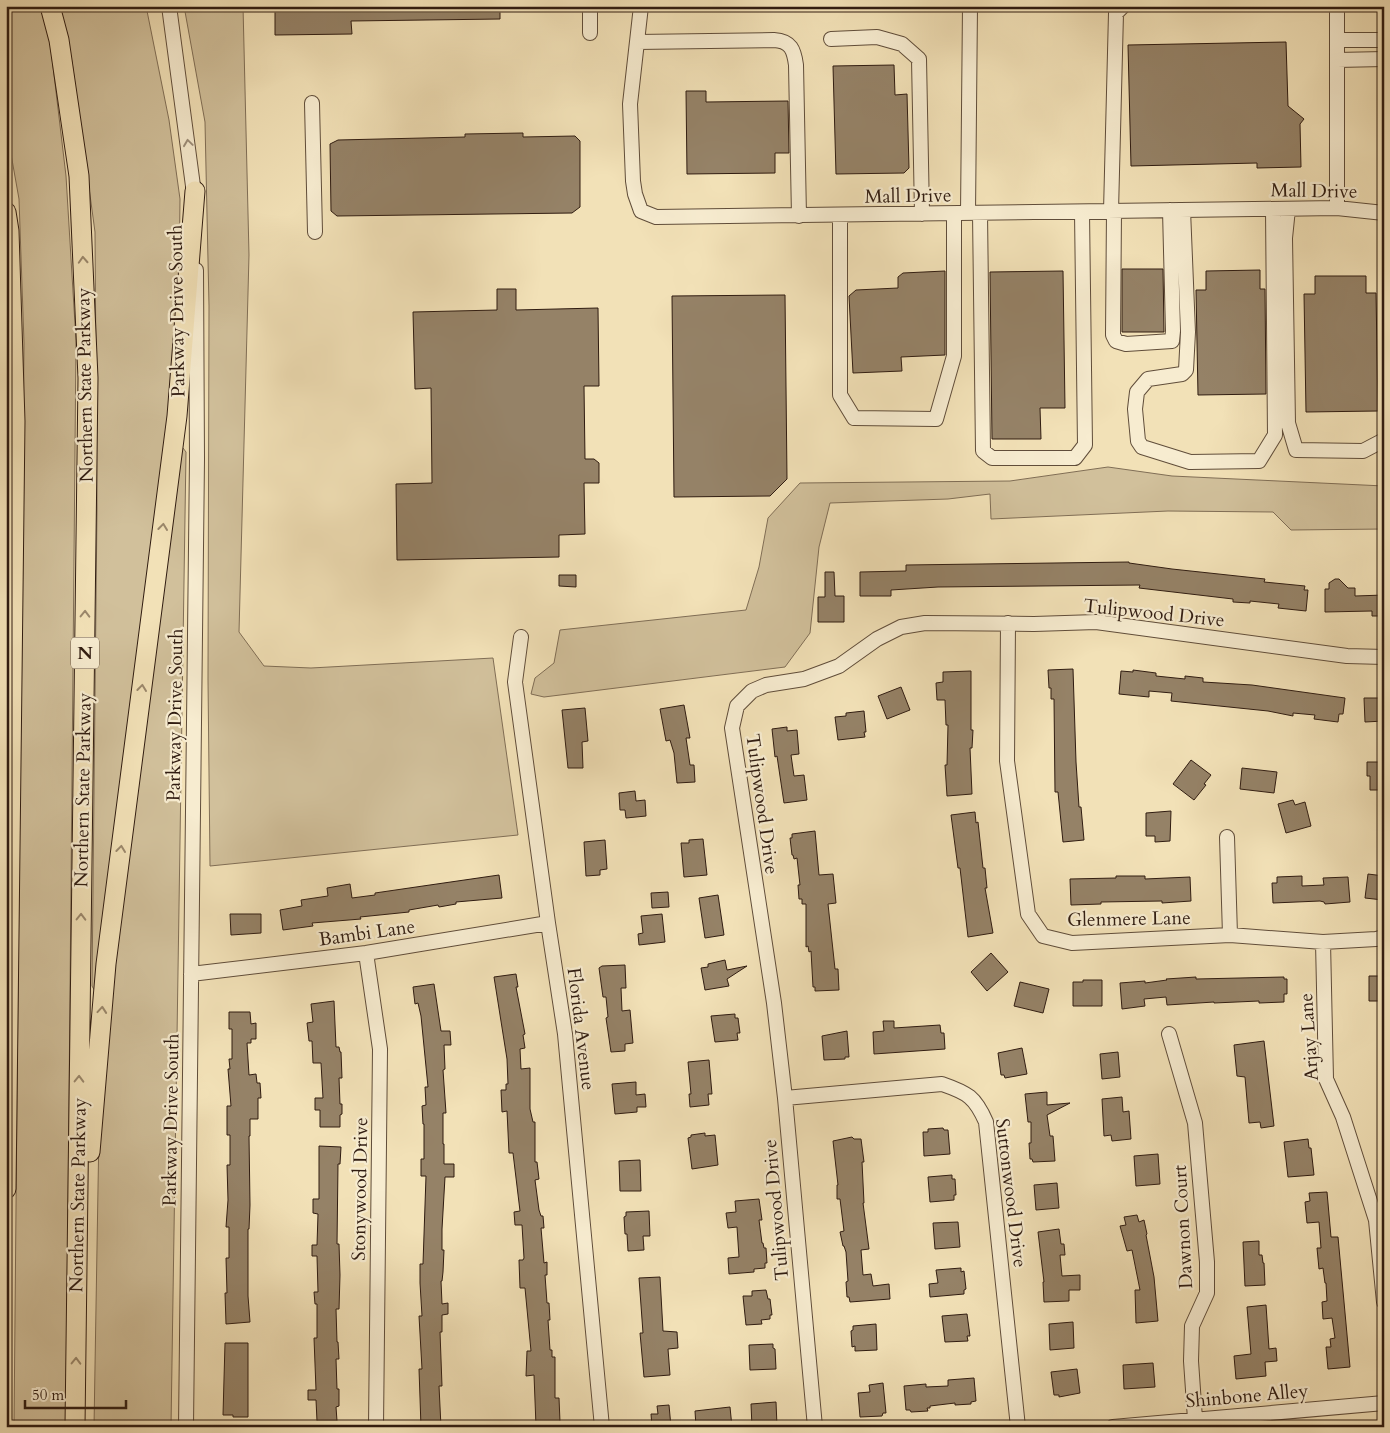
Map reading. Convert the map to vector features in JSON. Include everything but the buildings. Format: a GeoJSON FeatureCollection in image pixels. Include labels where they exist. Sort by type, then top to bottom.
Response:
{"type":"FeatureCollection","features":[{"type":"Feature","properties":{"kind":"highway","name":"Northern State Parkway"},"geometry":{"type":"LineString","coordinates":[[50,6],[59,40],[78,176],[88,378],[75,1427]]}},
{"type":"Feature","properties":{"kind":"highway"},"geometry":{"type":"LineString","coordinates":[[76,1303],[106,964],[177,416],[195,191]]}},
{"type":"Feature","properties":{"kind":"highway"},"geometry":{"type":"LineString","coordinates":[[6,212],[9,231],[15,421],[6,1189]]}},
{"type":"Feature","properties":{"kind":"street","name":"Parkway Drive South"},"geometry":{"type":"LineString","coordinates":[[169,6],[195,191],[197,460],[186,1427]]}},
{"type":"Feature","properties":{"kind":"street"},"geometry":{"type":"LineString","coordinates":[[590,6],[590,33]]}},
{"type":"Feature","properties":{"kind":"street","name":"Mall Drive"},"geometry":{"type":"LineString","coordinates":[[641,6],[630,104],[633,181],[641,211],[656,217],[1337,208],[1384,213]]}},
{"type":"Feature","properties":{"kind":"street"},"geometry":{"type":"LineString","coordinates":[[840,216],[840,394],[854,418],[936,419],[954,356],[967,214],[970,6]]}},
{"type":"Feature","properties":{"kind":"street"},"geometry":{"type":"LineString","coordinates":[[1123,6],[1116,13],[1112,211],[1113,335],[1116,341],[1126,344],[1172,341],[1176,210]]}},
{"type":"Feature","properties":{"kind":"street"},"geometry":{"type":"LineString","coordinates":[[1337,6],[1337,208]]}},
{"type":"Feature","properties":{"kind":"street"},"geometry":{"type":"LineString","coordinates":[[831,39],[877,37],[902,44],[919,59],[922,214]]}},
{"type":"Feature","properties":{"kind":"street"},"geometry":{"type":"LineString","coordinates":[[637,42],[774,40],[784,41],[790,46],[795,55],[796,65],[799,216]]}},
{"type":"Feature","properties":{"kind":"street"},"geometry":{"type":"LineString","coordinates":[[1337,40],[1384,40]]}},
{"type":"Feature","properties":{"kind":"street"},"geometry":{"type":"LineString","coordinates":[[1337,60],[1384,59]]}},
{"type":"Feature","properties":{"kind":"street"},"geometry":{"type":"LineString","coordinates":[[312,103],[315,232]]}},
{"type":"Feature","properties":{"kind":"street"},"geometry":{"type":"LineString","coordinates":[[1176,210],[1188,332],[1186,370],[1182,374],[1148,379],[1138,392],[1135,409],[1138,441],[1142,447],[1190,462],[1231,462],[1259,461],[1275,435],[1273,209]]}},
{"type":"Feature","properties":{"kind":"street"},"geometry":{"type":"LineString","coordinates":[[1288,209],[1285,238],[1288,423],[1296,450],[1363,451],[1384,440]]}},
{"type":"Feature","properties":{"kind":"street"},"geometry":{"type":"LineString","coordinates":[[967,214],[983,451],[992,458],[1076,458],[1085,445],[1082,212]]}},
{"type":"Feature","properties":{"kind":"street","name":"Tulipwood Drive"},"geometry":{"type":"LineString","coordinates":[[815,1427],[774,1003],[732,728],[737,706],[752,691],[766,684],[804,679],[839,666],[877,639],[901,627],[925,623],[1096,622],[1347,656],[1384,657]]}},
{"type":"Feature","properties":{"kind":"street","name":"Glenmere Lane"},"geometry":{"type":"LineString","coordinates":[[1008,623],[1007,761],[1028,914],[1043,936],[1072,943],[1230,936],[1323,942],[1384,937]]}},
{"type":"Feature","properties":{"kind":"street","name":"Florida Avenue"},"geometry":{"type":"LineString","coordinates":[[521,637],[515,682],[565,1034],[602,1427]]}},
{"type":"Feature","properties":{"kind":"street"},"geometry":{"type":"LineString","coordinates":[[1227,837],[1230,936]]}},
{"type":"Feature","properties":{"kind":"street","name":"Bambi Lane"},"geometry":{"type":"LineString","coordinates":[[191,974],[366,954],[548,923]]}},
{"type":"Feature","properties":{"kind":"street","name":"Arjay Lane"},"geometry":{"type":"LineString","coordinates":[[1323,942],[1326,1079],[1343,1117],[1376,1220],[1384,1302]]}},
{"type":"Feature","properties":{"kind":"street","name":"Stonywood Drive"},"geometry":{"type":"LineString","coordinates":[[366,954],[380,1049],[376,1427]]}},
{"type":"Feature","properties":{"kind":"street","name":"Dawnon Court"},"geometry":{"type":"LineString","coordinates":[[1170,1034],[1195,1123],[1207,1262],[1207,1293],[1192,1326],[1191,1361],[1195,1419]]}},
{"type":"Feature","properties":{"kind":"street","name":"Suttonwood Drive"},"geometry":{"type":"LineString","coordinates":[[784,1098],[942,1084],[964,1091],[979,1105],[986,1122],[1018,1427]]}},
{"type":"Feature","properties":{"kind":"street","name":"Shinbone Alley"},"geometry":{"type":"LineString","coordinates":[[1112,1427],[1384,1403]]}},
{"type":"Feature","properties":{"kind":"shaded area"},"geometry":{"type":"Polygon","coordinates":[[[6,6],[40,6],[50,41],[66,176],[76,341],[66,1427],[14,1427],[24,343],[19,199],[6,126],[6,6]]]}},
{"type":"Feature","properties":{"kind":"shaded area"},"geometry":{"type":"Polygon","coordinates":[[[60,6],[146,6],[169,120],[180,199],[178,362],[96,993],[92,986],[97,508],[95,232],[72,62],[60,6]]]}},
{"type":"Feature","properties":{"kind":"shaded area"},"geometry":{"type":"Polygon","coordinates":[[[184,6],[243,6],[249,255],[239,632],[264,666],[311,668],[493,658],[518,835],[210,866],[208,679],[209,306],[205,122],[184,6]]]}},
{"type":"Feature","properties":{"kind":"shaded area"},"geometry":{"type":"Polygon","coordinates":[[[183,448],[186,452],[171,1427],[94,1427],[99,1129],[114,951],[180,453],[183,448]]]}},
{"type":"Feature","properties":{"kind":"shaded area"},"geometry":{"type":"Polygon","coordinates":[[[1108,467],[1172,476],[1384,486],[1384,529],[1291,530],[1273,512],[1168,511],[991,519],[990,494],[948,499],[830,503],[819,547],[810,633],[785,667],[544,697],[531,694],[535,678],[554,663],[560,630],[746,610],[759,567],[768,518],[800,483],[1010,481],[1108,467]]]}}]}
